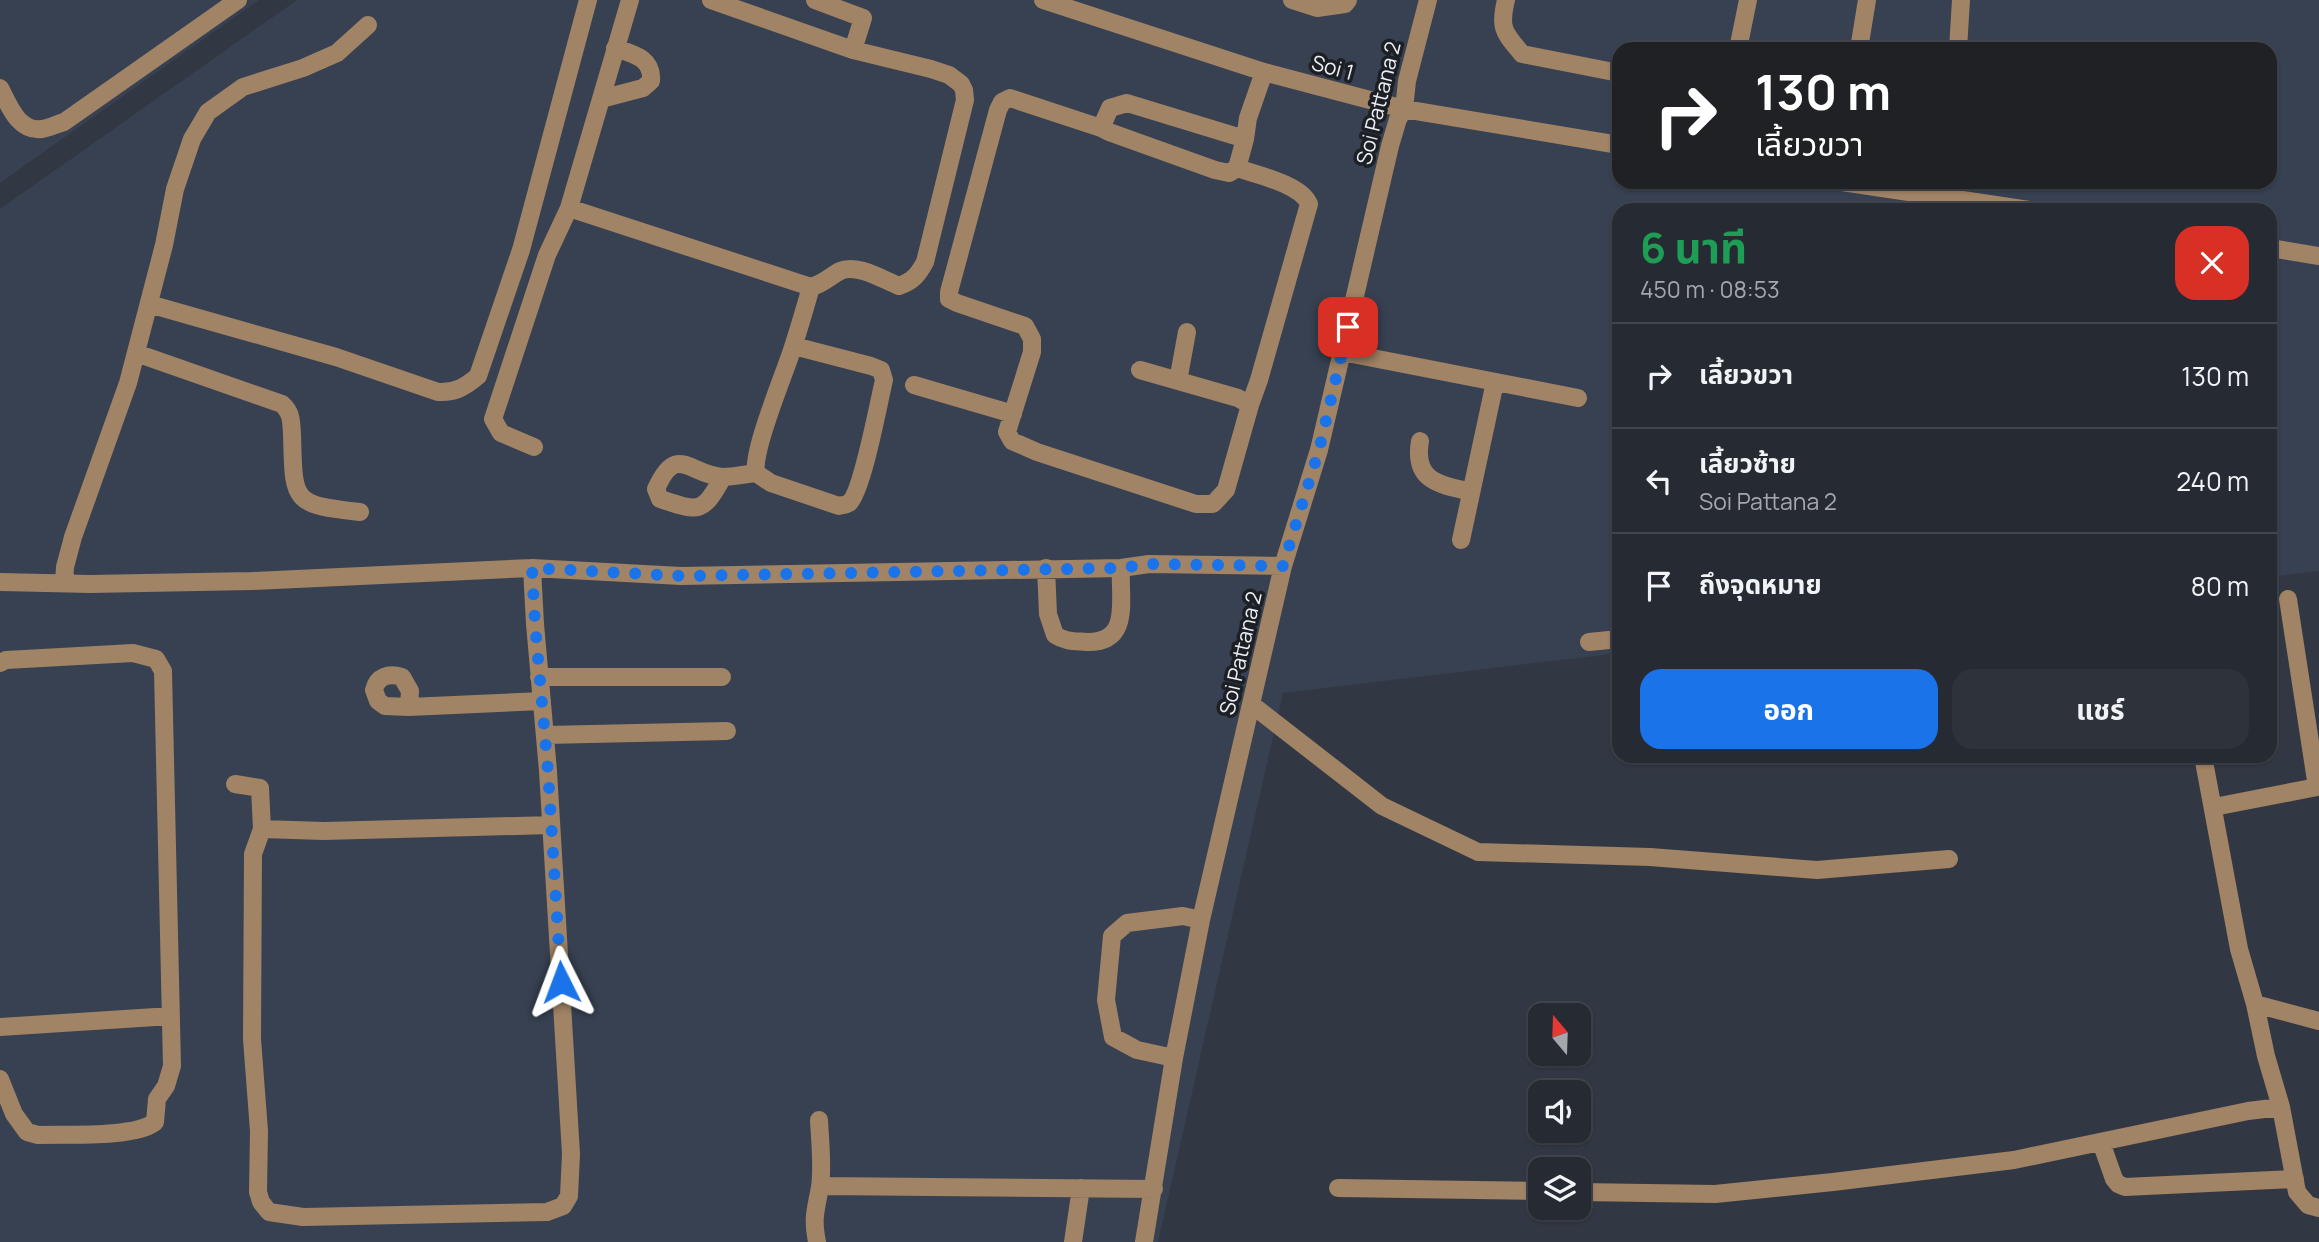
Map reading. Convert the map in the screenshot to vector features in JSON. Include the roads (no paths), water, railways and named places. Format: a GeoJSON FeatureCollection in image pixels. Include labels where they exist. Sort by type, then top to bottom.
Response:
{"type":"FeatureCollection","features":[{"type":"Feature","properties":{"kind":"street"},"geometry":{"type":"LineString","coordinates":[[0,88],[13,115],[26,127],[41,130],[64,122],[238,0]]}},
{"type":"Feature","properties":{"kind":"street"},"geometry":{"type":"LineString","coordinates":[[149,304],[336,357],[438,392],[450,393],[465,387],[478,376],[521,250],[588,0]]}},
{"type":"Feature","properties":{"kind":"street"},"geometry":{"type":"LineString","coordinates":[[534,447],[501,433],[493,419],[547,255],[569,208],[630,0]]}},
{"type":"Feature","properties":{"kind":"street"},"geometry":{"type":"LineString","coordinates":[[569,208],[811,287],[824,284],[843,269],[856,269],[899,286],[911,282],[919,273],[925,262],[965,100],[961,83],[949,75],[931,69],[853,50],[711,0]]}},
{"type":"Feature","properties":{"kind":"street"},"geometry":{"type":"LineString","coordinates":[[814,0],[863,18]]}},
{"type":"Feature","properties":{"kind":"street"},"geometry":{"type":"LineString","coordinates":[[853,50],[867,0]]}},
{"type":"Feature","properties":{"kind":"street","name":"Soi 1"},"geometry":{"type":"LineString","coordinates":[[1043,0],[1264,72],[1404,109],[1612,144]]}},
{"type":"Feature","properties":{"kind":"street"},"geometry":{"type":"LineString","coordinates":[[1292,0],[1317,8],[1345,4],[1348,0]]}},
{"type":"Feature","properties":{"kind":"street","name":"Soi Pattana 2"},"geometry":{"type":"LineString","coordinates":[[1144,1242],[1145,1188],[1201,920],[1283,566],[1319,450],[1390,146],[1404,109],[1407,81],[1428,0]]}},
{"type":"Feature","properties":{"kind":"street"},"geometry":{"type":"LineString","coordinates":[[1506,0],[1501,20],[1506,34],[1522,54],[1612,72]]}},
{"type":"Feature","properties":{"kind":"street"},"geometry":{"type":"LineString","coordinates":[[1739,42],[1748,0]]}},
{"type":"Feature","properties":{"kind":"street"},"geometry":{"type":"LineString","coordinates":[[1859,42],[1867,0]]}},
{"type":"Feature","properties":{"kind":"street"},"geometry":{"type":"LineString","coordinates":[[1958,42],[1961,0]]}},
{"type":"Feature","properties":{"kind":"street"},"geometry":{"type":"LineString","coordinates":[[65,575],[74,537],[128,383],[164,245],[175,189],[192,139],[208,111],[243,87],[303,68],[337,52],[368,25]]}},
{"type":"Feature","properties":{"kind":"street"},"geometry":{"type":"LineString","coordinates":[[601,99],[643,88],[651,80],[652,72],[644,59],[615,48]]}},
{"type":"Feature","properties":{"kind":"street"},"geometry":{"type":"LineString","coordinates":[[1237,168],[1297,190],[1306,196],[1309,204],[1226,490],[1213,504],[1196,504],[1037,452],[1013,441],[1007,432],[1032,352],[1030,333],[1025,326],[949,299],[1002,102],[1010,98],[1228,173],[1237,168],[1248,118],[1264,72]]}},
{"type":"Feature","properties":{"kind":"street"},"geometry":{"type":"LineString","coordinates":[[1101,128],[1110,108],[1127,103],[1245,139]]}},
{"type":"Feature","properties":{"kind":"street"},"geometry":{"type":"LineString","coordinates":[[1936,189],[1998,203]]}},
{"type":"Feature","properties":{"kind":"street"},"geometry":{"type":"LineString","coordinates":[[2277,249],[2319,256]]}},
{"type":"Feature","properties":{"kind":"street"},"geometry":{"type":"LineString","coordinates":[[756,473],[759,447],[811,287]]}},
{"type":"Feature","properties":{"kind":"street"},"geometry":{"type":"LineString","coordinates":[[1178,381],[1187,332]]}},
{"type":"Feature","properties":{"kind":"street"},"geometry":{"type":"LineString","coordinates":[[723,477],[756,473],[771,483],[839,506],[850,502],[855,494],[884,380],[881,370],[794,346]]}},
{"type":"Feature","properties":{"kind":"street"},"geometry":{"type":"LineString","coordinates":[[1342,352],[1578,398]]}},
{"type":"Feature","properties":{"kind":"street"},"geometry":{"type":"LineString","coordinates":[[136,353],[282,404],[291,415],[293,479],[297,492],[306,502],[322,509],[360,512]]}},
{"type":"Feature","properties":{"kind":"street"},"geometry":{"type":"LineString","coordinates":[[1140,370],[1238,398],[1250,405]]}},
{"type":"Feature","properties":{"kind":"street"},"geometry":{"type":"LineString","coordinates":[[1461,540],[1495,382]]}},
{"type":"Feature","properties":{"kind":"street"},"geometry":{"type":"LineString","coordinates":[[914,385],[1013,414]]}},
{"type":"Feature","properties":{"kind":"street"},"geometry":{"type":"LineString","coordinates":[[1420,441],[1420,465],[1426,475],[1437,484],[1471,492]]}},
{"type":"Feature","properties":{"kind":"street"},"geometry":{"type":"LineString","coordinates":[[0,582],[65,575],[252,581],[532,568],[681,576],[1046,568],[1121,575],[1150,564],[1283,566]]}},
{"type":"Feature","properties":{"kind":"street"},"geometry":{"type":"LineString","coordinates":[[235,784],[260,788],[262,829],[253,854],[252,1040],[259,1131],[258,1192],[261,1202],[269,1212],[317,1216],[547,1212],[564,1206],[569,1196],[571,1154],[532,568]]}},
{"type":"Feature","properties":{"kind":"street"},"geometry":{"type":"LineString","coordinates":[[1046,568],[1048,614],[1055,635],[1065,641],[1099,642],[1116,632],[1121,621],[1121,575]]}},
{"type":"Feature","properties":{"kind":"street"},"geometry":{"type":"LineString","coordinates":[[2214,807],[2318,790],[2288,598]]}},
{"type":"Feature","properties":{"kind":"street"},"geometry":{"type":"LineString","coordinates":[[1589,642],[1612,640]]}},
{"type":"Feature","properties":{"kind":"street"},"geometry":{"type":"LineString","coordinates":[[0,663],[6,660],[133,653],[156,659],[163,671],[172,1016],[172,1066],[166,1086],[157,1099],[155,1122],[149,1128],[118,1133],[38,1135],[27,1132],[14,1114],[0,1079]]}},
{"type":"Feature","properties":{"kind":"street"},"geometry":{"type":"LineString","coordinates":[[540,677],[722,677]]}},
{"type":"Feature","properties":{"kind":"street"},"geometry":{"type":"LineString","coordinates":[[409,707],[542,701]]}},
{"type":"Feature","properties":{"kind":"street"},"geometry":{"type":"LineString","coordinates":[[1251,704],[1382,806],[1478,852],[1650,857],[1817,870],[1949,859]]}},
{"type":"Feature","properties":{"kind":"street"},"geometry":{"type":"LineString","coordinates":[[545,735],[727,731]]}},
{"type":"Feature","properties":{"kind":"street"},"geometry":{"type":"LineString","coordinates":[[2205,763],[2232,918],[2281,1107],[2297,1192],[2308,1205],[2319,1208]]}},
{"type":"Feature","properties":{"kind":"street"},"geometry":{"type":"LineString","coordinates":[[262,829],[324,831],[551,825]]}},
{"type":"Feature","properties":{"kind":"street"},"geometry":{"type":"LineString","coordinates":[[1174,1058],[1137,1051],[1113,1037],[1106,1000],[1112,936],[1127,923],[1183,916],[1201,920]]}},
{"type":"Feature","properties":{"kind":"street"},"geometry":{"type":"LineString","coordinates":[[2255,1004],[2319,1021]]}},
{"type":"Feature","properties":{"kind":"street"},"geometry":{"type":"LineString","coordinates":[[0,1027],[172,1016]]}},
{"type":"Feature","properties":{"kind":"street"},"geometry":{"type":"LineString","coordinates":[[1591,1192],[1715,1194],[2014,1160],[2248,1111],[2281,1107]]}},
{"type":"Feature","properties":{"kind":"street"},"geometry":{"type":"LineString","coordinates":[[817,1242],[815,1205],[820,1186],[820,1120]]}},
{"type":"Feature","properties":{"kind":"street"},"geometry":{"type":"LineString","coordinates":[[2101,1142],[2114,1179],[2125,1187],[2295,1179]]}},
{"type":"Feature","properties":{"kind":"street"},"geometry":{"type":"LineString","coordinates":[[820,1186],[1145,1188]]}},
{"type":"Feature","properties":{"kind":"street"},"geometry":{"type":"LineString","coordinates":[[1073,1242],[1081,1188]]}},
{"type":"Feature","properties":{"kind":"street"},"geometry":{"type":"LineString","coordinates":[[1338,1188],[1528,1191]]}}]}
